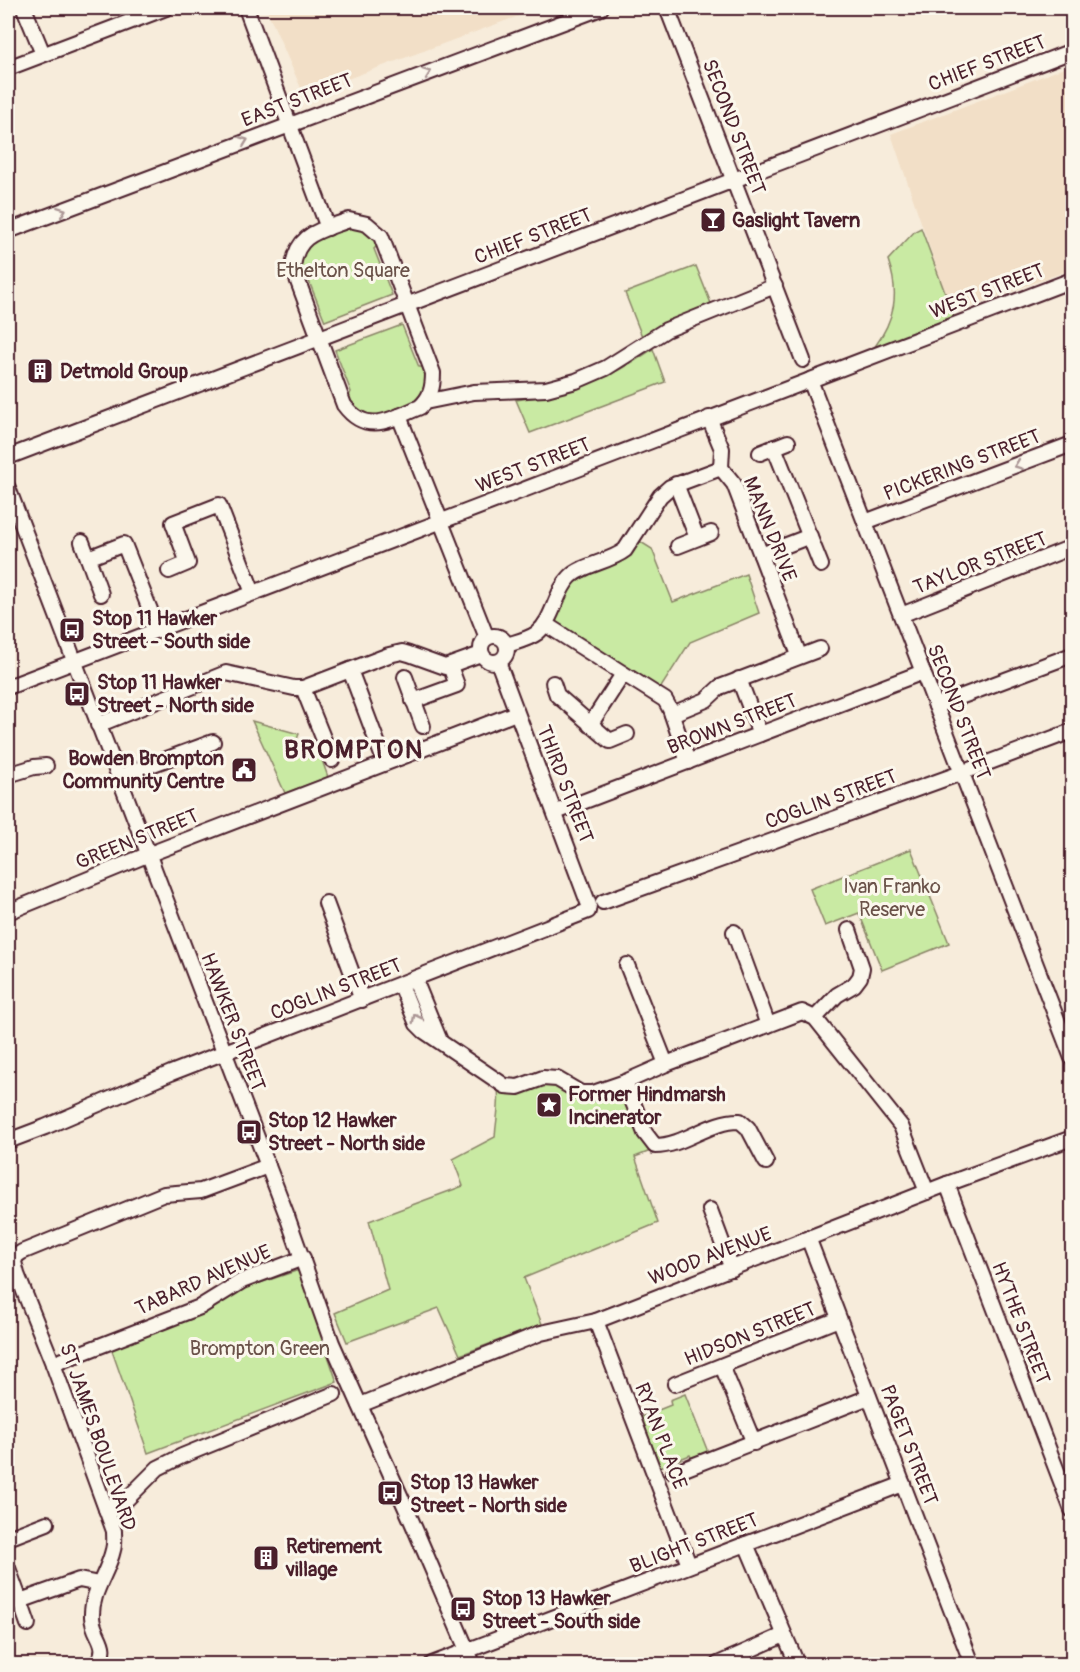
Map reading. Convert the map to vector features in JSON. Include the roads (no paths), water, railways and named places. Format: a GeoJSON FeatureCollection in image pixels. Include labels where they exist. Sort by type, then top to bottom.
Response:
{"type":"FeatureCollection","features":[{"type":"Feature","properties":{"kind":"street"},"geometry":{"type":"LineString","coordinates":[[24,8],[43,54]]}},
{"type":"Feature","properties":{"kind":"street"},"geometry":{"type":"LineString","coordinates":[[8,68],[150,10],[166,8]]}},
{"type":"Feature","properties":{"kind":"street"},"geometry":{"type":"LineString","coordinates":[[246,8],[328,228]]}},
{"type":"Feature","properties":{"kind":"street","name":"EAST STREET"},"geometry":{"type":"LineString","coordinates":[[8,231],[601,8]]}},
{"type":"Feature","properties":{"kind":"street","name":"SECOND STREET"},"geometry":{"type":"LineString","coordinates":[[667,8],[803,360]]}},
{"type":"Feature","properties":{"kind":"street","name":"CHIEF STREET"},"geometry":{"type":"LineString","coordinates":[[8,457],[734,182],[1072,51]]}},
{"type":"Feature","properties":{"kind":"street"},"geometry":{"type":"LineString","coordinates":[[349,220],[367,224],[381,236],[434,373],[433,387],[420,407],[377,424],[364,422],[351,414],[344,405],[293,268],[294,254],[303,239],[328,228],[349,220]]}},
{"type":"Feature","properties":{"kind":"street","name":"WEST STREET"},"geometry":{"type":"LineString","coordinates":[[8,687],[1072,279]]}},
{"type":"Feature","properties":{"kind":"street"},"geometry":{"type":"LineString","coordinates":[[425,402],[474,392],[546,389],[576,381],[606,368],[666,330],[775,286]]}},
{"type":"Feature","properties":{"kind":"street","name":"SECOND STREET"},"geometry":{"type":"LineString","coordinates":[[810,380],[1072,1058]]}},
{"type":"Feature","properties":{"kind":"street"},"geometry":{"type":"LineString","coordinates":[[433,383],[448,398]]}},
{"type":"Feature","properties":{"kind":"street"},"geometry":{"type":"LineString","coordinates":[[399,416],[487,638]]}},
{"type":"Feature","properties":{"kind":"street","name":"MANN DRIVE"},"geometry":{"type":"LineString","coordinates":[[709,418],[722,449],[721,468],[734,484],[799,655]]}},
{"type":"Feature","properties":{"kind":"street","name":"PICKERING STREET"},"geometry":{"type":"LineString","coordinates":[[866,522],[1072,444]]}},
{"type":"Feature","properties":{"kind":"street"},"geometry":{"type":"LineString","coordinates":[[760,453],[781,445],[821,565]]}},
{"type":"Feature","properties":{"kind":"street"},"geometry":{"type":"LineString","coordinates":[[507,645],[537,633],[545,624],[565,583],[572,574],[617,557],[625,550],[660,496],[670,487],[721,468]]}},
{"type":"Feature","properties":{"kind":"street"},"geometry":{"type":"LineString","coordinates":[[676,484],[697,538]]}},
{"type":"Feature","properties":{"kind":"street","name":"HAWKER STREET"},"geometry":{"type":"LineString","coordinates":[[8,488],[303,1258],[332,1343],[473,1665]]}},
{"type":"Feature","properties":{"kind":"street"},"geometry":{"type":"LineString","coordinates":[[169,571],[188,563],[173,523],[219,505],[254,593]]}},
{"type":"Feature","properties":{"kind":"street"},"geometry":{"type":"LineString","coordinates":[[678,546],[711,533]]}},
{"type":"Feature","properties":{"kind":"street"},"geometry":{"type":"LineString","coordinates":[[761,555],[810,536]]}},
{"type":"Feature","properties":{"kind":"street"},"geometry":{"type":"LineString","coordinates":[[82,542],[101,594]]}},
{"type":"Feature","properties":{"kind":"street"},"geometry":{"type":"LineString","coordinates":[[88,558],[124,544],[158,630]]}},
{"type":"Feature","properties":{"kind":"street","name":"TAYLOR STREET"},"geometry":{"type":"LineString","coordinates":[[901,615],[1072,547]]}},
{"type":"Feature","properties":{"kind":"street"},"geometry":{"type":"LineString","coordinates":[[545,624],[664,700],[672,714],[688,762]]}},
{"type":"Feature","properties":{"kind":"street"},"geometry":{"type":"LineString","coordinates":[[500,637],[507,645],[506,655],[498,662],[487,661],[481,654],[481,645],[487,638],[500,637]]}},
{"type":"Feature","properties":{"kind":"street"},"geometry":{"type":"LineString","coordinates":[[672,714],[706,700],[720,687],[799,655],[820,649]]}},
{"type":"Feature","properties":{"kind":"street"},"geometry":{"type":"LineString","coordinates":[[98,725],[226,673],[303,688],[402,652],[438,665],[450,666],[481,654]]}},
{"type":"Feature","properties":{"kind":"street"},"geometry":{"type":"LineString","coordinates":[[936,706],[1072,655]]}},
{"type":"Feature","properties":{"kind":"street","name":"THIRD STREET"},"geometry":{"type":"LineString","coordinates":[[498,662],[589,905],[588,911],[580,915]]}},
{"type":"Feature","properties":{"kind":"street"},"geometry":{"type":"LineString","coordinates":[[413,701],[457,685],[450,666]]}},
{"type":"Feature","properties":{"kind":"street"},"geometry":{"type":"LineString","coordinates":[[350,670],[386,763]]}},
{"type":"Feature","properties":{"kind":"street","name":"BROWN STREET"},"geometry":{"type":"LineString","coordinates":[[556,812],[923,672]]}},
{"type":"Feature","properties":{"kind":"street"},"geometry":{"type":"LineString","coordinates":[[590,725],[623,674]]}},
{"type":"Feature","properties":{"kind":"street"},"geometry":{"type":"LineString","coordinates":[[405,677],[423,726]]}},
{"type":"Feature","properties":{"kind":"street"},"geometry":{"type":"LineString","coordinates":[[739,680],[760,734]]}},
{"type":"Feature","properties":{"kind":"street"},"geometry":{"type":"LineString","coordinates":[[553,683],[557,695],[610,741],[627,734]]}},
{"type":"Feature","properties":{"kind":"street"},"geometry":{"type":"LineString","coordinates":[[303,688],[332,760]]}},
{"type":"Feature","properties":{"kind":"street","name":"GREEN STREET"},"geometry":{"type":"LineString","coordinates":[[8,912],[147,855],[516,713]]}},
{"type":"Feature","properties":{"kind":"street","name":"COGLIN STREET"},"geometry":{"type":"LineString","coordinates":[[603,902],[1072,731]]}},
{"type":"Feature","properties":{"kind":"street"},"geometry":{"type":"LineString","coordinates":[[118,777],[213,742]]}},
{"type":"Feature","properties":{"kind":"street"},"geometry":{"type":"LineString","coordinates":[[8,775],[34,766],[46,766]]}},
{"type":"Feature","properties":{"kind":"street"},"geometry":{"type":"LineString","coordinates":[[326,903],[362,1000]]}},
{"type":"Feature","properties":{"kind":"street","name":"COGLIN STREET"},"geometry":{"type":"LineString","coordinates":[[8,1141],[45,1128],[224,1053],[580,915]]}},
{"type":"Feature","properties":{"kind":"street"},"geometry":{"type":"LineString","coordinates":[[816,1018],[837,995],[854,985],[860,977],[862,968],[849,930]]}},
{"type":"Feature","properties":{"kind":"street"},"geometry":{"type":"LineString","coordinates":[[734,932],[768,1025]]}},
{"type":"Feature","properties":{"kind":"street"},"geometry":{"type":"LineString","coordinates":[[627,965],[666,1064]]}},
{"type":"Feature","properties":{"kind":"street"},"geometry":{"type":"LineString","coordinates":[[415,980],[441,1043]]}},
{"type":"Feature","properties":{"kind":"street"},"geometry":{"type":"LineString","coordinates":[[401,985],[417,1023],[441,1043],[505,1086],[518,1087],[543,1078],[557,1079],[581,1093],[592,1093],[625,1082],[802,1012],[816,1018],[901,1126],[927,1192]]}},
{"type":"Feature","properties":{"kind":"street"},"geometry":{"type":"LineString","coordinates":[[625,1082],[645,1133],[655,1146],[667,1146],[728,1121],[740,1121],[748,1128],[766,1162]]}},
{"type":"Feature","properties":{"kind":"street","name":"WOOD AVENUE"},"geometry":{"type":"LineString","coordinates":[[360,1406],[542,1333],[597,1321],[1072,1137]]}},
{"type":"Feature","properties":{"kind":"street"},"geometry":{"type":"LineString","coordinates":[[12,1256],[164,1194],[201,1191],[268,1166]]}},
{"type":"Feature","properties":{"kind":"street","name":"HYTHE STREET"},"geometry":{"type":"LineString","coordinates":[[946,1184],[1072,1510]]}},
{"type":"Feature","properties":{"kind":"street"},"geometry":{"type":"LineString","coordinates":[[710,1210],[732,1269]]}},
{"type":"Feature","properties":{"kind":"street","name":"PAGET STREET"},"geometry":{"type":"LineString","coordinates":[[809,1240],[972,1665]]}},
{"type":"Feature","properties":{"kind":"street","name":"ST JAMES BOULEVARD"},"geometry":{"type":"LineString","coordinates":[[12,1256],[114,1531],[114,1548],[94,1601],[92,1617],[104,1650],[96,1665]]}},
{"type":"Feature","properties":{"kind":"street","name":"TABARD AVENUE"},"geometry":{"type":"LineString","coordinates":[[53,1364],[200,1307],[242,1281],[303,1258]]}},
{"type":"Feature","properties":{"kind":"street","name":"HIDSON STREET"},"geometry":{"type":"LineString","coordinates":[[675,1384],[839,1319]]}},
{"type":"Feature","properties":{"kind":"street","name":"RYAN PLACE"},"geometry":{"type":"LineString","coordinates":[[597,1321],[689,1565]]}},
{"type":"Feature","properties":{"kind":"street"},"geometry":{"type":"LineString","coordinates":[[722,1366],[754,1443]]}},
{"type":"Feature","properties":{"kind":"street"},"geometry":{"type":"LineString","coordinates":[[106,1509],[125,1502],[158,1468],[334,1394]]}},
{"type":"Feature","properties":{"kind":"street"},"geometry":{"type":"LineString","coordinates":[[674,1473],[869,1397]]}},
{"type":"Feature","properties":{"kind":"street","name":"BLIGHT STREET"},"geometry":{"type":"LineString","coordinates":[[432,1665],[903,1484]]}},
{"type":"Feature","properties":{"kind":"street"},"geometry":{"type":"LineString","coordinates":[[8,1538],[47,1523]]}},
{"type":"Feature","properties":{"kind":"street"},"geometry":{"type":"LineString","coordinates":[[746,1544],[798,1665]]}},
{"type":"Feature","properties":{"kind":"street"},"geometry":{"type":"LineString","coordinates":[[8,1568],[28,1624]]}},
{"type":"Feature","properties":{"kind":"street"},"geometry":{"type":"LineString","coordinates":[[20,1601],[79,1580],[99,1584]]}},
{"type":"Feature","properties":{"kind":"street"},"geometry":{"type":"LineString","coordinates":[[718,1665],[784,1635]]}},
{"type":"Feature","properties":{"kind":"place","name":"Gaslight Tavern"},"geometry":{"type":"Point","coordinates":[713,220]}},
{"type":"Feature","properties":{"kind":"place","name":"Detmold Group"},"geometry":{"type":"Point","coordinates":[40,371]}},
{"type":"Feature","properties":{"kind":"place","name":"Stop 11 Hawker Street - South side"},"geometry":{"type":"Point","coordinates":[72,630]}},
{"type":"Feature","properties":{"kind":"place","name":"Stop 11 Hawker Street - North side"},"geometry":{"type":"Point","coordinates":[77,694]}},
{"type":"Feature","properties":{"kind":"place","name":"Bowden Brompton Community Centre"},"geometry":{"type":"Point","coordinates":[244,770]}},
{"type":"Feature","properties":{"kind":"place","name":"Former Hindmarsh Incinerator"},"geometry":{"type":"Point","coordinates":[549,1105]}},
{"type":"Feature","properties":{"kind":"place","name":"Stop 12 Hawker Street - North side"},"geometry":{"type":"Point","coordinates":[249,1132]}},
{"type":"Feature","properties":{"kind":"place","name":"Stop 13 Hawker Street - North side"},"geometry":{"type":"Point","coordinates":[390,1493]}},
{"type":"Feature","properties":{"kind":"place","name":"Retirement village"},"geometry":{"type":"Point","coordinates":[266,1558]}},
{"type":"Feature","properties":{"kind":"place","name":"Stop 13 Hawker Street - South side"},"geometry":{"type":"Point","coordinates":[463,1609]}},
{"type":"Feature","properties":{"kind":"district","name":"BROMPTON"},"geometry":{"type":"Point","coordinates":[354,750]}},
{"type":"Feature","properties":{"kind":"park label","name":"Ethelton Square"},"geometry":{"type":"Point","coordinates":[343,270]}},
{"type":"Feature","properties":{"kind":"park label","name":"Ivan Franko Reserve"},"geometry":{"type":"Point","coordinates":[892,898]}},
{"type":"Feature","properties":{"kind":"park label","name":"Brompton Green"},"geometry":{"type":"Point","coordinates":[260,1348]}}]}
